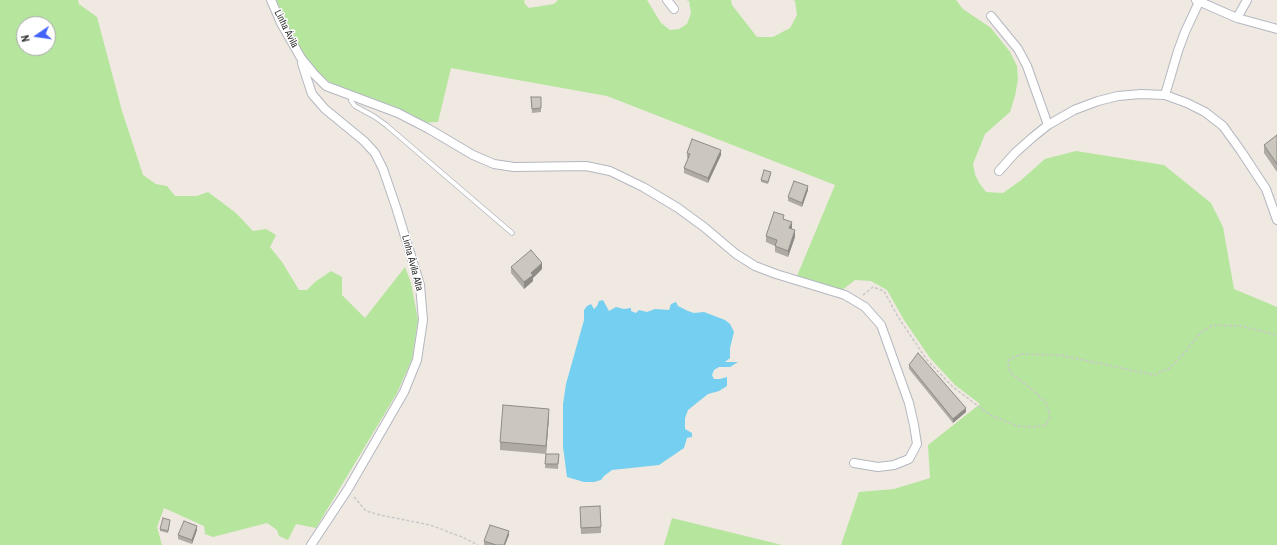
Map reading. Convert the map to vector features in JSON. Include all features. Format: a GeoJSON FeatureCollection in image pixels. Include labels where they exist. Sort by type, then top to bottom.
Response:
{"type":"FeatureCollection","features":[{"type":"Feature","properties":{"kind":"street","name":"Linha Ávila"},"geometry":{"type":"LineString","coordinates":[[271,0],[281,23],[301,58]]}},
{"type":"Feature","properties":{"kind":"street"},"geometry":{"type":"LineString","coordinates":[[667,0],[674,9]]}},
{"type":"Feature","properties":{"kind":"street"},"geometry":{"type":"LineString","coordinates":[[1237,18],[1247,0]]}},
{"type":"Feature","properties":{"kind":"street"},"geometry":{"type":"LineString","coordinates":[[1165,95],[1178,51],[1197,1],[1237,18],[1277,29]]}},
{"type":"Feature","properties":{"kind":"street"},"geometry":{"type":"LineString","coordinates":[[991,16],[1018,49],[1027,66],[1048,125]]}},
{"type":"Feature","properties":{"kind":"street"},"geometry":{"type":"LineString","coordinates":[[301,58],[326,86],[398,114],[429,129],[473,155],[494,164],[514,167],[586,166],[610,171],[643,187],[678,208],[704,227],[736,254],[755,266],[845,295],[865,307],[881,325],[909,403],[917,444],[909,459],[894,465],[878,467],[854,463]]}},
{"type":"Feature","properties":{"kind":"street","name":"Linha Ávila Alta"},"geometry":{"type":"LineString","coordinates":[[301,58],[306,79],[312,94],[325,109],[364,141],[376,153],[396,207],[420,285],[423,320],[417,360],[404,392],[348,489],[311,545]]}},
{"type":"Feature","properties":{"kind":"street"},"geometry":{"type":"LineString","coordinates":[[999,172],[1033,137],[1048,125],[1074,110],[1118,96],[1141,94],[1165,95],[1187,103],[1205,112],[1223,126],[1241,150],[1266,189],[1277,220]]}},
{"type":"Feature","properties":{"kind":"lane"},"geometry":{"type":"LineString","coordinates":[[352,96],[351,101],[355,106],[386,125],[512,233]]}},
{"type":"Feature","properties":{"kind":"path"},"geometry":{"type":"LineString","coordinates":[[854,301],[874,287],[884,291],[898,317],[927,360],[953,387],[990,415],[1017,426],[1034,427],[1046,425],[1050,417],[1047,404],[1034,391],[1013,376],[1008,367],[1009,360],[1021,354],[1060,355],[1154,375],[1170,368],[1200,333],[1214,325],[1241,326],[1277,334]]}},
{"type":"Feature","properties":{"kind":"path"},"geometry":{"type":"LineString","coordinates":[[348,489],[366,511],[430,525],[462,537],[478,545]]}},
{"type":"Feature","properties":{"kind":"green space"},"geometry":{"type":"Polygon","coordinates":[[[0,0],[78,0],[79,4],[97,17],[122,111],[143,175],[156,184],[167,186],[175,196],[197,196],[208,192],[236,213],[253,231],[266,229],[276,235],[270,247],[282,262],[299,290],[307,290],[315,282],[331,271],[342,277],[342,295],[365,318],[405,267],[411,283],[418,320],[412,359],[397,393],[316,528],[296,524],[288,540],[279,536],[277,530],[267,523],[213,537],[205,534],[204,526],[164,508],[157,527],[162,545],[0,545],[0,0]]]}},
{"type":"Feature","properties":{"kind":"green space"},"geometry":{"type":"Polygon","coordinates":[[[276,0],[524,0],[525,4],[529,8],[554,4],[558,0],[647,0],[661,23],[670,30],[679,29],[687,24],[691,13],[689,1],[686,0],[731,0],[732,5],[757,37],[773,37],[790,28],[797,15],[795,1],[793,0],[956,0],[963,9],[991,28],[1010,52],[1017,66],[1018,79],[1010,112],[985,134],[973,164],[979,183],[986,192],[1003,193],[1020,181],[1045,159],[1076,151],[1164,165],[1211,203],[1223,227],[1234,289],[1277,307],[1277,545],[841,545],[859,492],[894,489],[930,478],[928,445],[980,404],[955,385],[930,358],[904,320],[887,290],[871,281],[855,280],[841,291],[797,276],[835,185],[607,96],[451,68],[438,122],[421,123],[340,88],[328,81],[316,70],[303,53],[284,20],[276,0]]]}},
{"type":"Feature","properties":{"kind":"green space"},"geometry":{"type":"Polygon","coordinates":[[[672,518],[782,545],[664,545],[672,518]]]}},
{"type":"Feature","properties":{"kind":"water"},"geometry":{"type":"Polygon","coordinates":[[[603,300],[609,311],[616,307],[624,309],[631,308],[631,311],[636,313],[639,310],[647,312],[655,309],[669,310],[671,304],[676,302],[678,306],[688,311],[694,313],[704,312],[725,320],[730,324],[734,332],[730,348],[730,358],[725,362],[738,362],[730,367],[719,367],[714,370],[712,375],[714,379],[727,377],[727,386],[719,391],[708,394],[688,410],[685,418],[685,429],[692,433],[692,437],[687,438],[684,448],[659,465],[612,470],[601,480],[584,482],[567,477],[563,447],[563,404],[566,384],[584,320],[584,310],[591,304],[594,309],[599,301],[603,300]]]}},
{"type":"Feature","properties":{"kind":"building"},"geometry":{"type":"Polygon","coordinates":[[[531,97],[541,97],[541,108],[532,109],[531,97]]]}},
{"type":"Feature","properties":{"kind":"building"},"geometry":{"type":"Polygon","coordinates":[[[1277,135],[1277,164],[1264,145],[1277,135]]]}},
{"type":"Feature","properties":{"kind":"building"},"geometry":{"type":"Polygon","coordinates":[[[692,139],[721,150],[708,178],[684,168],[690,154],[687,153],[692,139]]]}},
{"type":"Feature","properties":{"kind":"building"},"geometry":{"type":"Polygon","coordinates":[[[764,170],[771,172],[768,182],[761,180],[764,170]]]}},
{"type":"Feature","properties":{"kind":"building"},"geometry":{"type":"Polygon","coordinates":[[[794,181],[808,186],[802,203],[788,197],[794,181]]]}},
{"type":"Feature","properties":{"kind":"building"},"geometry":{"type":"Polygon","coordinates":[[[774,212],[784,215],[783,219],[792,222],[789,228],[795,230],[788,251],[775,246],[777,240],[766,236],[774,212]]]}},
{"type":"Feature","properties":{"kind":"building"},"geometry":{"type":"Polygon","coordinates":[[[531,250],[542,263],[531,273],[533,275],[524,282],[511,267],[531,250]]]}},
{"type":"Feature","properties":{"kind":"building"},"geometry":{"type":"Polygon","coordinates":[[[918,353],[966,408],[953,419],[909,365],[918,353]]]}},
{"type":"Feature","properties":{"kind":"building"},"geometry":{"type":"Polygon","coordinates":[[[503,405],[549,409],[546,446],[500,442],[503,405]]]}},
{"type":"Feature","properties":{"kind":"building"},"geometry":{"type":"Polygon","coordinates":[[[546,454],[559,454],[558,464],[545,464],[546,454]]]}},
{"type":"Feature","properties":{"kind":"building"},"geometry":{"type":"Polygon","coordinates":[[[600,506],[601,527],[581,528],[580,507],[600,506]]]}},
{"type":"Feature","properties":{"kind":"building"},"geometry":{"type":"Polygon","coordinates":[[[163,518],[170,520],[168,531],[160,529],[163,518]]]}},
{"type":"Feature","properties":{"kind":"building"},"geometry":{"type":"Polygon","coordinates":[[[184,521],[197,526],[192,540],[178,535],[184,521]]]}},
{"type":"Feature","properties":{"kind":"building"},"geometry":{"type":"Polygon","coordinates":[[[490,525],[509,531],[504,545],[496,545],[484,541],[490,525]]]}}]}
